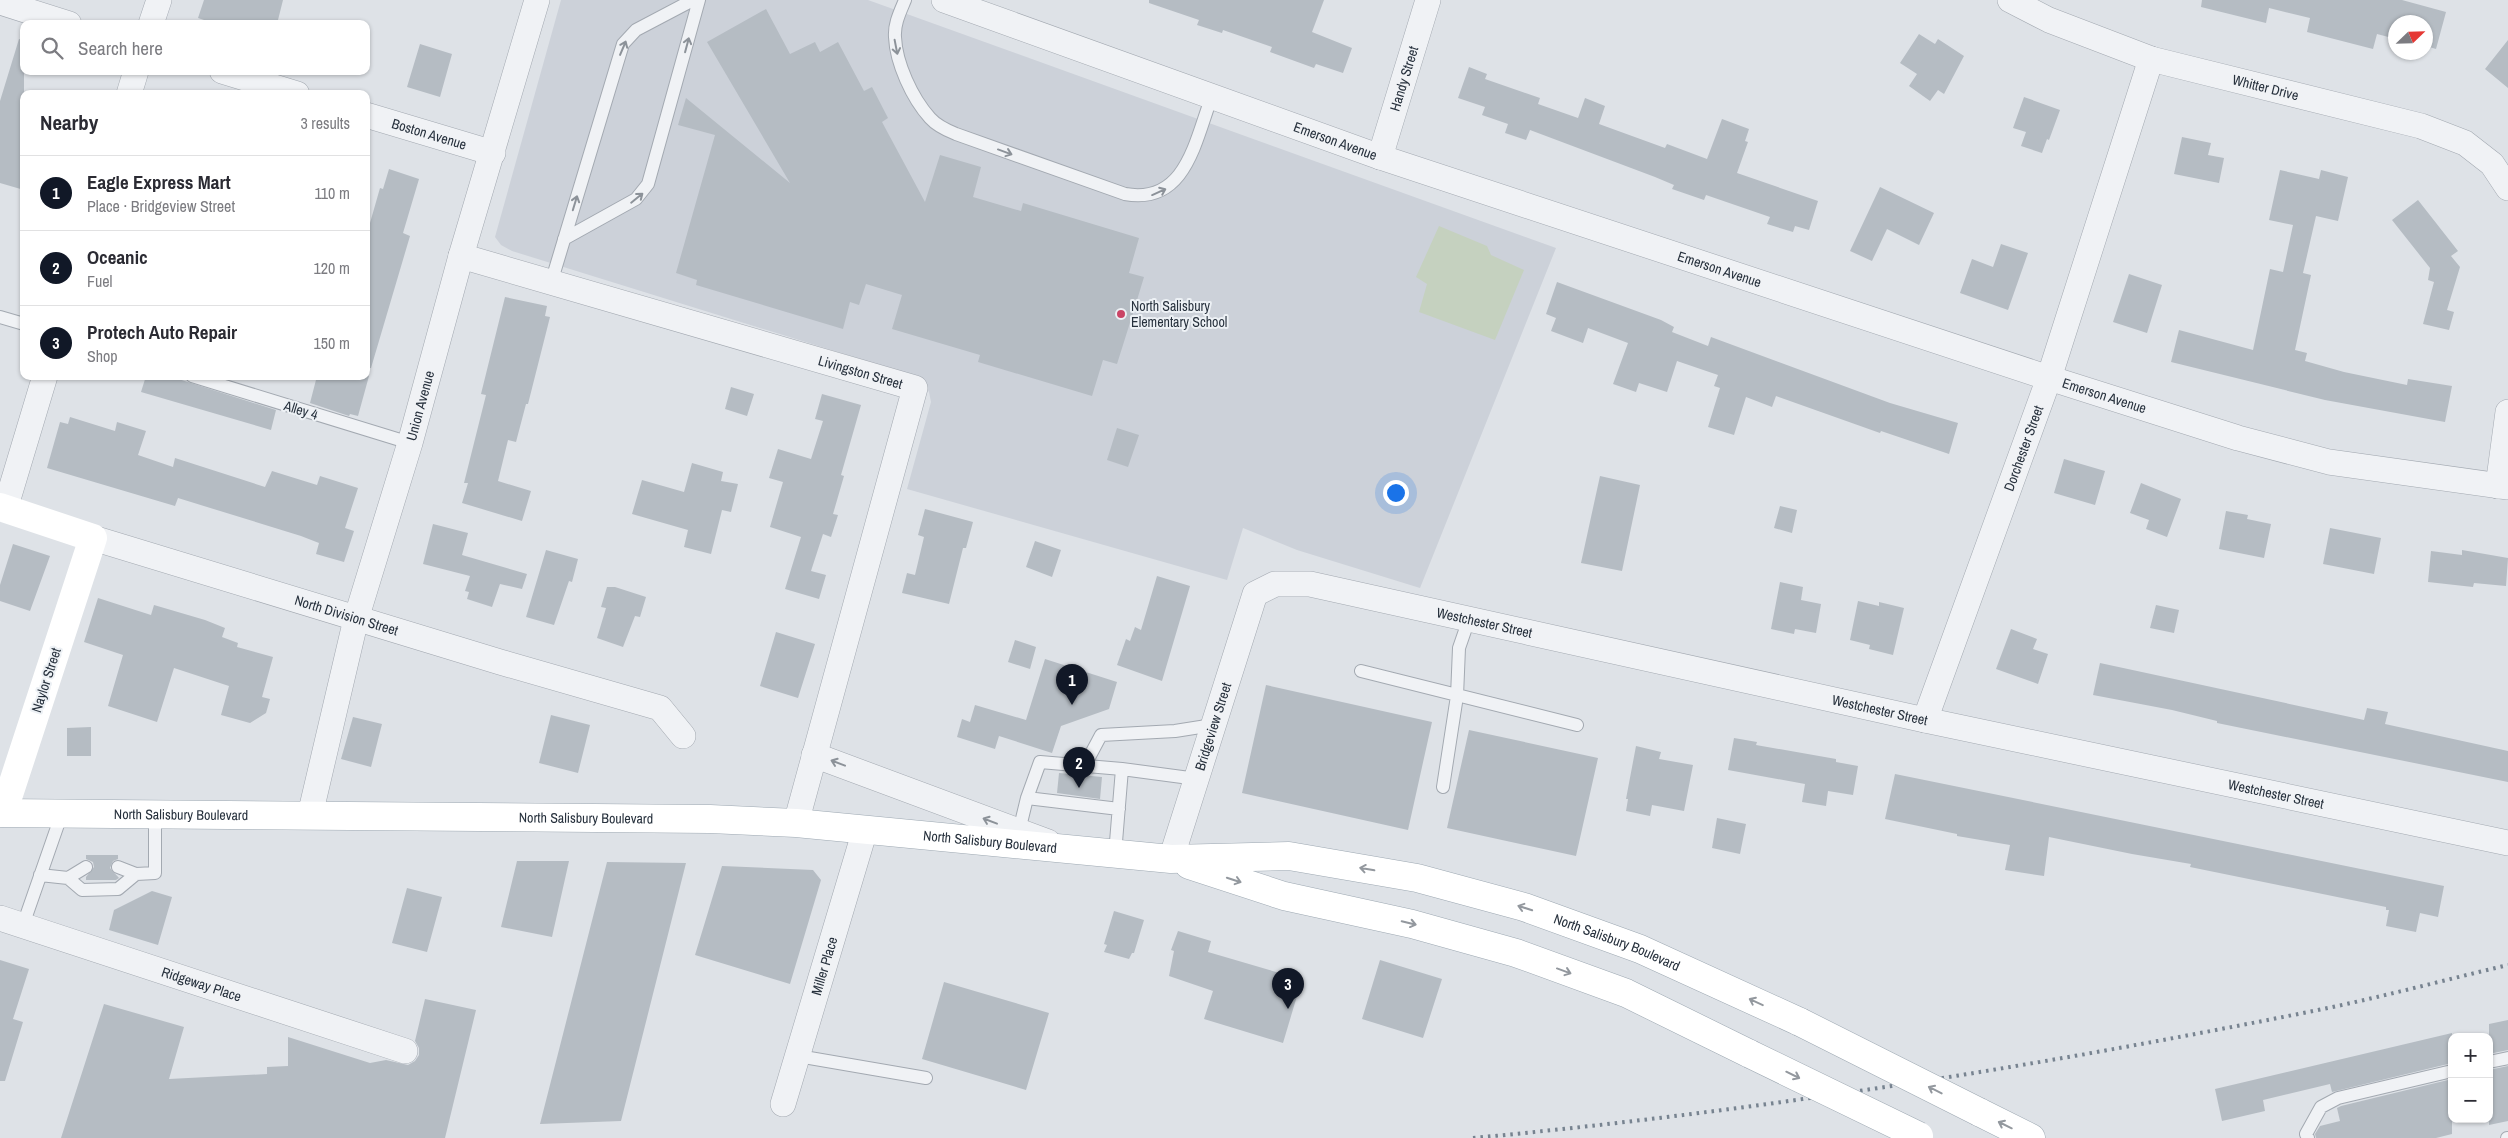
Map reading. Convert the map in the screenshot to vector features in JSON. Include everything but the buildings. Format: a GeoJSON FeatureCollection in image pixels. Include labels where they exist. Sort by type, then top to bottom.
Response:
{"type":"FeatureCollection","features":[{"type":"Feature","properties":{"kind":"main road","name":"North Division Street"},"geometry":{"type":"LineString","coordinates":[[3,508],[93,538]]}},
{"type":"Feature","properties":{"kind":"main road","name":"Naylor Street"},"geometry":{"type":"LineString","coordinates":[[1,816],[93,538]]}},
{"type":"Feature","properties":{"kind":"main road","name":"North Salisbury Boulevard"},"geometry":{"type":"LineString","coordinates":[[1,816],[155,814],[710,819],[796,823],[1171,859],[1289,856],[1416,878],[1524,907],[1640,949],[1800,1022],[2031,1138]]}},
{"type":"Feature","properties":{"kind":"main road","name":"North Salisbury Boulevard"},"geometry":{"type":"LineString","coordinates":[[1171,859],[1284,896],[1412,924],[1516,953],[1626,994],[1921,1137]]}},
{"type":"Feature","properties":{"kind":"street"},"geometry":{"type":"LineString","coordinates":[[152,20],[159,0]]}},
{"type":"Feature","properties":{"kind":"street","name":"Union Avenue"},"geometry":{"type":"LineString","coordinates":[[310,815],[356,619],[410,443],[461,256],[537,0]]}},
{"type":"Feature","properties":{"kind":"street","name":"Emerson Avenue"},"geometry":{"type":"LineString","coordinates":[[944,0],[1380,157],[2048,378],[2238,438],[2329,462],[2503,486]]}},
{"type":"Feature","properties":{"kind":"street","name":"Handy Street"},"geometry":{"type":"LineString","coordinates":[[1380,157],[1428,0]]}},
{"type":"Feature","properties":{"kind":"street","name":"Whitter Drive"},"geometry":{"type":"LineString","coordinates":[[2010,0],[2049,20],[2151,59],[2421,126],[2465,143],[2492,164],[2508,188]]}},
{"type":"Feature","properties":{"kind":"street"},"geometry":{"type":"LineString","coordinates":[[0,2],[56,20]]}},
{"type":"Feature","properties":{"kind":"street","name":"Dorchester Street"},"geometry":{"type":"LineString","coordinates":[[1925,720],[2048,378],[2151,59]]}},
{"type":"Feature","properties":{"kind":"street"},"geometry":{"type":"LineString","coordinates":[[130,90],[135,75]]}},
{"type":"Feature","properties":{"kind":"street"},"geometry":{"type":"LineString","coordinates":[[235,75],[284,90]]}},
{"type":"Feature","properties":{"kind":"street","name":"Boston Avenue"},"geometry":{"type":"LineString","coordinates":[[370,116],[492,153]]}},
{"type":"Feature","properties":{"kind":"street","name":"Livingston Street"},"geometry":{"type":"LineString","coordinates":[[461,256],[915,388],[796,823]]}},
{"type":"Feature","properties":{"kind":"street"},"geometry":{"type":"LineString","coordinates":[[3,508],[44,380]]}},
{"type":"Feature","properties":{"kind":"street"},"geometry":{"type":"LineString","coordinates":[[2503,486],[2508,412]]}},
{"type":"Feature","properties":{"kind":"street","name":"North Division Street"},"geometry":{"type":"LineString","coordinates":[[93,538],[356,619],[660,708],[683,736]]}},
{"type":"Feature","properties":{"kind":"street","name":"Westchester Street"},"geometry":{"type":"LineString","coordinates":[[1255,594],[1275,584],[1310,584],[1925,720],[2508,843]]}},
{"type":"Feature","properties":{"kind":"street","name":"Bridgeview Street"},"geometry":{"type":"LineString","coordinates":[[1171,859],[1255,594]]}},
{"type":"Feature","properties":{"kind":"street"},"geometry":{"type":"LineString","coordinates":[[814,754],[1069,850]]}},
{"type":"Feature","properties":{"kind":"street","name":"Miller Place"},"geometry":{"type":"LineString","coordinates":[[783,1104],[865,830]]}},
{"type":"Feature","properties":{"kind":"street","name":"Ridgeway Place"},"geometry":{"type":"LineString","coordinates":[[12,921],[405,1051]]}},
{"type":"Feature","properties":{"kind":"lane"},"geometry":{"type":"LineString","coordinates":[[551,283],[623,44],[643,26],[693,0]]}},
{"type":"Feature","properties":{"kind":"lane"},"geometry":{"type":"LineString","coordinates":[[564,239],[636,199],[648,184],[699,0]]}},
{"type":"Feature","properties":{"kind":"lane"},"geometry":{"type":"LineString","coordinates":[[905,0],[896,21],[894,35],[896,50],[919,102],[935,123],[956,134],[1125,194],[1142,197],[1156,194],[1168,188],[1177,179],[1184,167],[1212,96]]}},
{"type":"Feature","properties":{"kind":"lane"},"geometry":{"type":"LineString","coordinates":[[0,317],[20,323]]}},
{"type":"Feature","properties":{"kind":"lane","name":"Alley 4"},"geometry":{"type":"LineString","coordinates":[[205,380],[410,443]]}},
{"type":"Feature","properties":{"kind":"lane"},"geometry":{"type":"LineString","coordinates":[[1444,787],[1457,696],[1459,648],[1469,620]]}},
{"type":"Feature","properties":{"kind":"lane"},"geometry":{"type":"LineString","coordinates":[[1362,670],[1457,696],[1577,725]]}},
{"type":"Feature","properties":{"kind":"lane"},"geometry":{"type":"LineString","coordinates":[[1085,765],[1102,735],[1174,731],[1214,725]]}},
{"type":"Feature","properties":{"kind":"lane"},"geometry":{"type":"LineString","coordinates":[[1019,831],[1027,798],[1040,762],[1122,769],[1197,779]]}},
{"type":"Feature","properties":{"kind":"lane"},"geometry":{"type":"LineString","coordinates":[[1115,854],[1122,769]]}},
{"type":"Feature","properties":{"kind":"lane"},"geometry":{"type":"LineString","coordinates":[[1027,798],[1119,809]]}},
{"type":"Feature","properties":{"kind":"lane"},"geometry":{"type":"LineString","coordinates":[[12,921],[40,875],[62,814]]}},
{"type":"Feature","properties":{"kind":"lane"},"geometry":{"type":"LineString","coordinates":[[118,867],[136,874],[155,873],[155,814]]}},
{"type":"Feature","properties":{"kind":"lane"},"geometry":{"type":"LineString","coordinates":[[68,878],[86,867]]}},
{"type":"Feature","properties":{"kind":"lane"},"geometry":{"type":"LineString","coordinates":[[40,875],[68,878],[82,890],[118,889],[136,874]]}},
{"type":"Feature","properties":{"kind":"lane"},"geometry":{"type":"LineString","coordinates":[[798,1056],[926,1078]]}},
{"type":"Feature","properties":{"kind":"lane"},"geometry":{"type":"LineString","coordinates":[[2493,1061],[2508,1058]]}},
{"type":"Feature","properties":{"kind":"lane"},"geometry":{"type":"LineString","coordinates":[[2308,1138],[2306,1134],[2322,1107],[2338,1098],[2448,1072]]}},
{"type":"Feature","properties":{"kind":"shaded area","name":"North Salisbury Elementary School"},"geometry":{"type":"Polygon","coordinates":[[[561,0],[868,0],[1556,248],[1420,588],[1297,550],[1243,528],[1227,580],[907,489],[931,402],[929,392],[924,383],[915,376],[512,251],[501,245],[495,237],[561,0]]]}},
{"type":"Feature","properties":{"kind":"green space"},"geometry":{"type":"Polygon","coordinates":[[[1439,226],[1487,246],[1491,255],[1524,270],[1495,340],[1419,312],[1427,284],[1416,277],[1439,226]]]}},
{"type":"Feature","properties":{"kind":"railway"},"geometry":{"type":"LineString","coordinates":[[1473,1138],[1785,1102],[1993,1070],[2329,1008],[2508,965]]}},
{"type":"Feature","properties":{"kind":"place","name":"North Salisbury Elementary School"},"geometry":{"type":"Point","coordinates":[1121,314]}},
{"type":"Feature","properties":{"kind":"place","name":"Eagle Express Mart"},"geometry":{"type":"Point","coordinates":[1072,705]}},
{"type":"Feature","properties":{"kind":"place","name":"Oceanic"},"geometry":{"type":"Point","coordinates":[1079,788]}},
{"type":"Feature","properties":{"kind":"place","name":"Protech Auto Repair"},"geometry":{"type":"Point","coordinates":[1288,1009]}}]}
